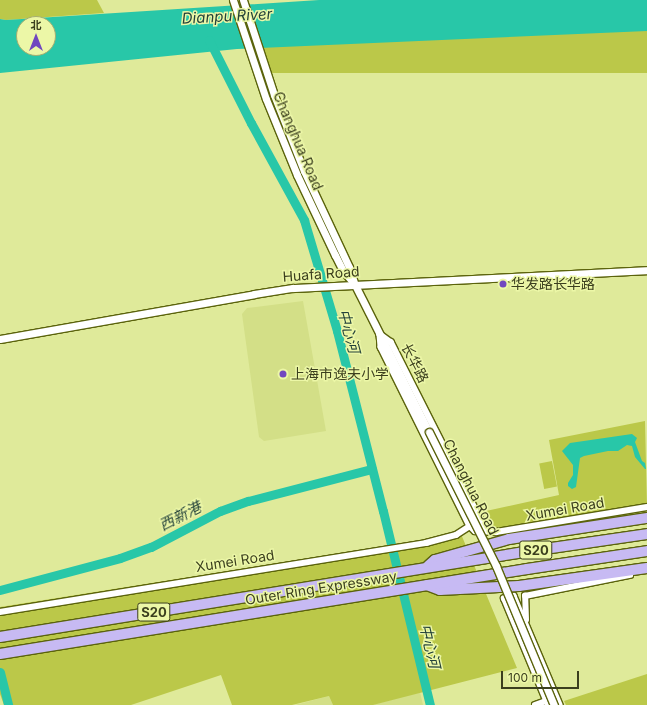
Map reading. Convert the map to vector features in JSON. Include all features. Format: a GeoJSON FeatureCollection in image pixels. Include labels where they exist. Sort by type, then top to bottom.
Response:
{"type":"FeatureCollection","features":[{"type":"Feature","properties":{"kind":"highway"},"geometry":{"type":"LineString","coordinates":[[425,568],[435,560],[509,539],[647,518]]}},
{"type":"Feature","properties":{"kind":"highway","name":"Outer Ring Expressway"},"geometry":{"type":"LineString","coordinates":[[0,637],[425,568],[647,534]]}},
{"type":"Feature","properties":{"kind":"highway","name":"Outer Ring Expressway"},"geometry":{"type":"LineString","coordinates":[[1,654],[394,590],[647,551]]}},
{"type":"Feature","properties":{"kind":"highway"},"geometry":{"type":"LineString","coordinates":[[427,585],[440,590],[519,586],[647,568]]}},
{"type":"Feature","properties":{"kind":"street","name":"Changhua Road"},"geometry":{"type":"LineString","coordinates":[[233,0],[257,74],[289,145],[349,267],[355,285],[496,566],[554,705]]}},
{"type":"Feature","properties":{"kind":"street","name":"Changhua Road"},"geometry":{"type":"LineString","coordinates":[[239,0],[268,90],[289,145]]}},
{"type":"Feature","properties":{"kind":"street","name":"Changhua Road"},"geometry":{"type":"LineString","coordinates":[[243,0],[289,145]]}},
{"type":"Feature","properties":{"kind":"street","name":"Huafa Road"},"geometry":{"type":"LineString","coordinates":[[0,339],[254,294],[309,287],[647,270]]}},
{"type":"Feature","properties":{"kind":"street","name":"长华路"},"geometry":{"type":"LineString","coordinates":[[380,335],[381,347],[470,526]]}},
{"type":"Feature","properties":{"kind":"street","name":"长华路"},"geometry":{"type":"LineString","coordinates":[[380,335],[391,343],[486,531]]}},
{"type":"Feature","properties":{"kind":"street","name":"Xumei Road"},"geometry":{"type":"LineString","coordinates":[[0,612],[406,546],[456,534],[470,526],[474,531],[496,532],[647,507]]}},
{"type":"Feature","properties":{"kind":"street"},"geometry":{"type":"LineString","coordinates":[[526,624],[525,596],[647,573]]}},
{"type":"Feature","properties":{"kind":"street"},"geometry":{"type":"LineString","coordinates":[[534,705],[547,703],[504,599],[514,596],[560,705]]}},
{"type":"Feature","properties":{"kind":"shaded area"},"geometry":{"type":"Polygon","coordinates":[[[0,0],[97,0],[104,13],[56,16],[16,16],[16,19],[0,19],[0,0]]]}},
{"type":"Feature","properties":{"kind":"shaded area"},"geometry":{"type":"Polygon","coordinates":[[[259,31],[647,31],[647,73],[259,73],[259,31]]]}},
{"type":"Feature","properties":{"kind":"shaded area","name":"上海市逸夫小学"},"geometry":{"type":"Polygon","coordinates":[[[303,301],[326,431],[264,441],[259,437],[242,314],[247,308],[303,301]]]}},
{"type":"Feature","properties":{"kind":"shaded area"},"geometry":{"type":"Polygon","coordinates":[[[645,421],[647,507],[496,532],[486,511],[559,495],[549,440],[645,421]]]}},
{"type":"Feature","properties":{"kind":"shaded area"},"geometry":{"type":"Polygon","coordinates":[[[552,461],[557,487],[544,489],[539,463],[552,461]]]}},
{"type":"Feature","properties":{"kind":"shaded area"},"geometry":{"type":"Polygon","coordinates":[[[461,534],[517,668],[373,705],[333,705],[329,696],[292,705],[232,705],[221,675],[131,705],[4,705],[0,694],[0,607],[461,534]]]}},
{"type":"Feature","properties":{"kind":"shaded area"},"geometry":{"type":"Polygon","coordinates":[[[647,674],[647,705],[566,705],[564,701],[647,674]]]}},
{"type":"Feature","properties":{"kind":"shaded area"},"geometry":{"type":"Polygon","coordinates":[[[420,692],[423,705],[372,705],[420,692]]]}},
{"type":"Feature","properties":{"kind":"shaded area"},"geometry":{"type":"Polygon","coordinates":[[[329,696],[333,705],[295,705],[329,696]]]}},
{"type":"Feature","properties":{"kind":"water","name":"Dianpu River"},"geometry":{"type":"Polygon","coordinates":[[[319,0],[647,0],[647,31],[237,49],[0,73],[0,19],[16,19],[16,56],[56,56],[56,17],[319,0]]]}},
{"type":"Feature","properties":{"kind":"water"},"geometry":{"type":"Polygon","coordinates":[[[632,434],[637,438],[635,442],[642,461],[645,463],[646,469],[635,457],[632,446],[627,445],[618,451],[608,451],[580,458],[576,487],[572,489],[568,486],[568,483],[573,475],[573,465],[562,451],[570,443],[632,434]]]}},
{"type":"Feature","properties":{"kind":"waterway","name":"中心河"},"geometry":{"type":"LineString","coordinates":[[209,40],[251,123],[304,220],[337,331],[383,511],[430,705]]}},
{"type":"Feature","properties":{"kind":"waterway","name":"西新港"},"geometry":{"type":"LineString","coordinates":[[0,590],[120,558],[151,547],[220,511],[248,501],[372,469]]}},
{"type":"Feature","properties":{"kind":"waterway","name":"西新港"},"geometry":{"type":"LineString","coordinates":[[0,672],[8,705]]}},
{"type":"Feature","properties":{"kind":"place","name":"华发路长华路"},"geometry":{"type":"Point","coordinates":[503,284]}},
{"type":"Feature","properties":{"kind":"place","name":"上海市逸夫小学"},"geometry":{"type":"Point","coordinates":[283,374]}}]}
